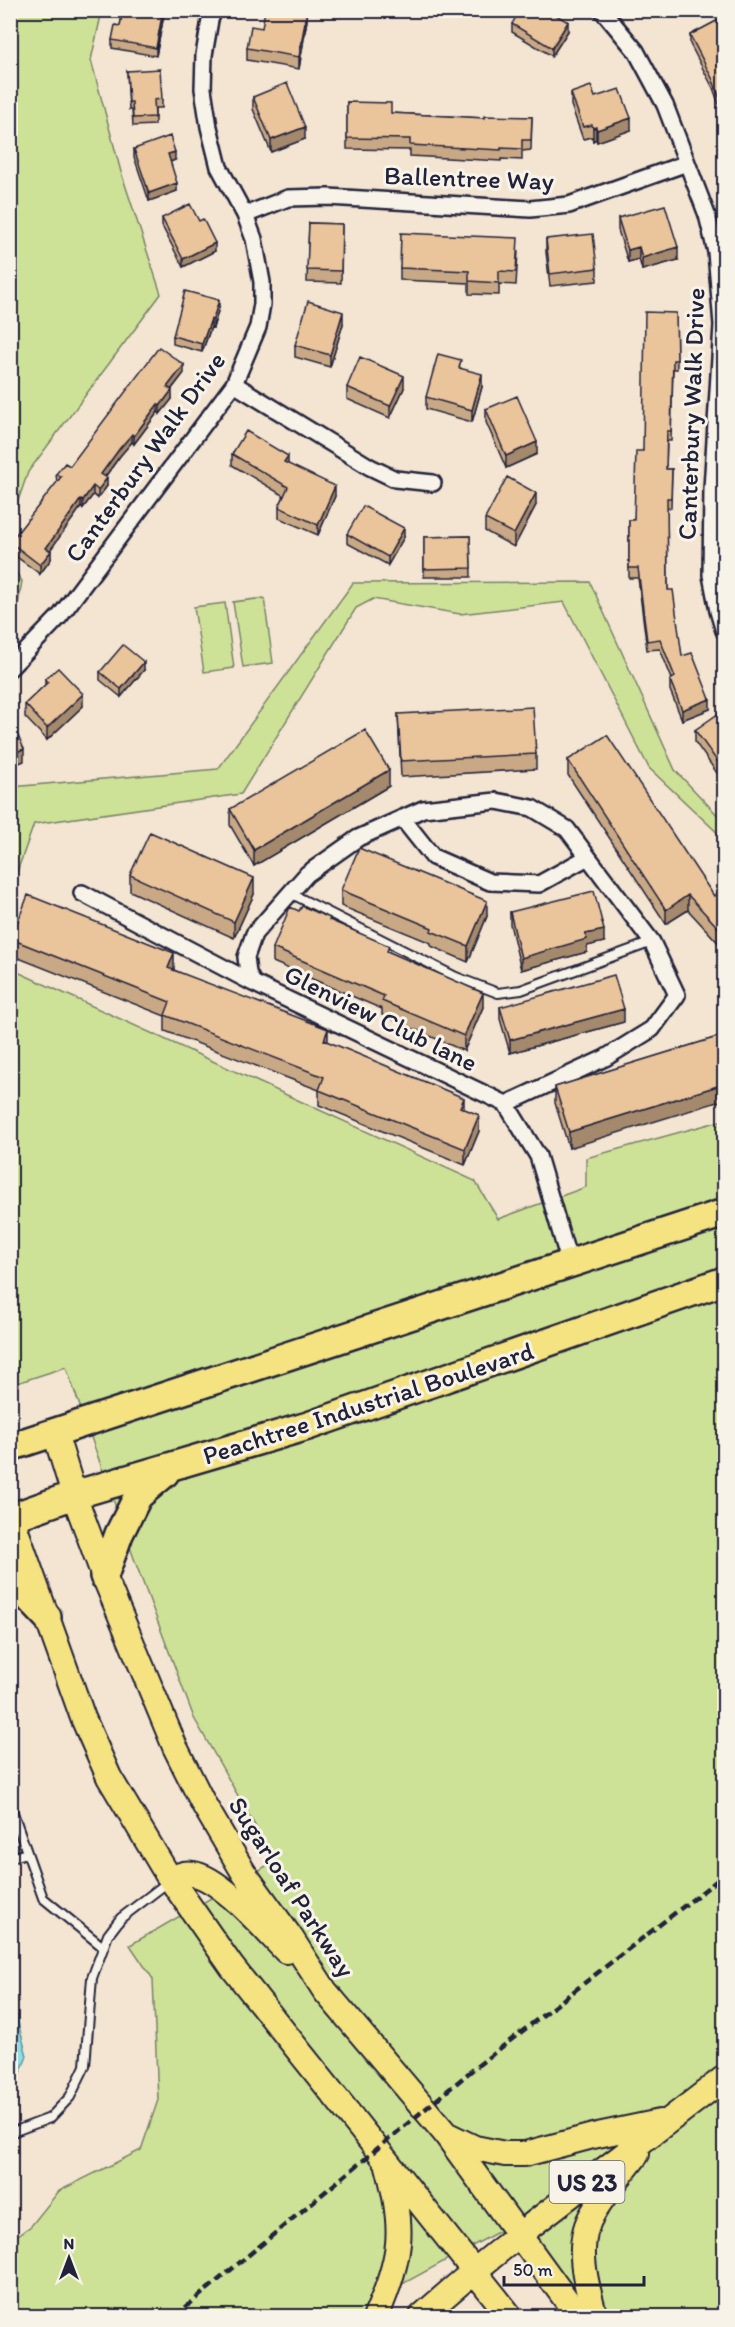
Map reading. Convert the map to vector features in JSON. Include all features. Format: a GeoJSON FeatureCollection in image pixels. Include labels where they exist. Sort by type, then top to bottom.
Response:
{"type":"FeatureCollection","features":[{"type":"Feature","properties":{"kind":"highway"},"geometry":{"type":"LineString","coordinates":[[10,1447],[724,1213]]}},
{"type":"Feature","properties":{"kind":"highway","name":"Peachtree Industrial Boulevard"},"geometry":{"type":"LineString","coordinates":[[11,1517],[308,1426],[724,1281]]}},
{"type":"Feature","properties":{"kind":"highway"},"geometry":{"type":"LineString","coordinates":[[104,1576],[119,1534],[138,1496],[172,1468]]}},
{"type":"Feature","properties":{"kind":"highway"},"geometry":{"type":"LineString","coordinates":[[10,1578],[47,1617]]}},
{"type":"Feature","properties":{"kind":"main road","name":"Sugarloaf Parkway"},"geometry":{"type":"LineString","coordinates":[[55,1432],[104,1576],[175,1747],[203,1803],[244,1873],[291,1938],[325,1991],[445,2133],[579,2316]]}},
{"type":"Feature","properties":{"kind":"main road"},"geometry":{"type":"LineString","coordinates":[[11,1517],[83,1718],[109,1777],[171,1880],[232,1966],[475,2269],[510,2316]]}},
{"type":"Feature","properties":{"kind":"main road"},"geometry":{"type":"LineString","coordinates":[[171,1880],[177,1875],[194,1874],[219,1886],[325,1991]]}},
{"type":"Feature","properties":{"kind":"main road","name":"US 23"},"geometry":{"type":"LineString","coordinates":[[422,2316],[475,2269],[724,2079]]}},
{"type":"Feature","properties":{"kind":"main road"},"geometry":{"type":"LineString","coordinates":[[445,2133],[475,2148],[505,2154],[525,2154],[593,2136],[660,2126]]}},
{"type":"Feature","properties":{"kind":"main road"},"geometry":{"type":"LineString","coordinates":[[595,2316],[586,2283],[583,2246],[591,2215],[660,2126]]}},
{"type":"Feature","properties":{"kind":"main road"},"geometry":{"type":"LineString","coordinates":[[376,2316],[392,2279],[400,2238],[396,2198],[386,2158]]}},
{"type":"Feature","properties":{"kind":"street","name":"Canterbury Walk Drive"},"geometry":{"type":"LineString","coordinates":[[10,668],[60,616],[234,384],[254,339],[262,304],[259,259],[245,215],[219,167],[208,127],[203,89],[204,55],[214,10]]}},
{"type":"Feature","properties":{"kind":"street","name":"Canterbury Walk Drive"},"geometry":{"type":"LineString","coordinates":[[602,10],[636,51],[666,105],[707,215],[716,252],[722,325],[712,489],[711,575],[724,631]]}},
{"type":"Feature","properties":{"kind":"street","name":"Ballentree Way"},"geometry":{"type":"LineString","coordinates":[[245,215],[288,198],[328,197],[530,209],[569,205],[687,163]]}},
{"type":"Feature","properties":{"kind":"street"},"geometry":{"type":"LineString","coordinates":[[234,384],[378,471],[395,479],[433,483]]}},
{"type":"Feature","properties":{"kind":"street"},"geometry":{"type":"LineString","coordinates":[[254,983],[248,972],[246,957],[254,934],[307,874],[358,838],[423,809],[496,801],[532,808],[567,829],[652,942],[676,995],[652,1029],[605,1058],[506,1104],[538,1156],[570,1264]]}},
{"type":"Feature","properties":{"kind":"street"},"geometry":{"type":"LineString","coordinates":[[402,818],[433,856],[490,882],[539,884],[588,858]]}},
{"type":"Feature","properties":{"kind":"street","name":"Glenview Club lane"},"geometry":{"type":"LineString","coordinates":[[82,893],[254,983],[506,1104]]}},
{"type":"Feature","properties":{"kind":"lane"},"geometry":{"type":"LineString","coordinates":[[290,893],[456,977],[498,993],[521,990],[652,942]]}},
{"type":"Feature","properties":{"kind":"lane"},"geometry":{"type":"LineString","coordinates":[[10,1804],[43,1898],[104,1947]]}},
{"type":"Feature","properties":{"kind":"lane"},"geometry":{"type":"LineString","coordinates":[[10,1858],[27,1853]]}},
{"type":"Feature","properties":{"kind":"lane"},"geometry":{"type":"LineString","coordinates":[[10,2133],[50,2118],[70,2097],[85,2066],[92,1978],[108,1935],[121,1918],[171,1880]]}},
{"type":"Feature","properties":{"kind":"green space"},"geometry":{"type":"Polygon","coordinates":[[[11,10],[102,11],[91,60],[121,172],[161,294],[28,472],[11,521],[11,10]]]}},
{"type":"Feature","properties":{"kind":"green space"},"geometry":{"type":"Polygon","coordinates":[[[11,566],[22,581],[17,610],[11,615],[11,566]]]}},
{"type":"Feature","properties":{"kind":"green space"},"geometry":{"type":"Polygon","coordinates":[[[590,582],[675,770],[724,822],[724,839],[649,768],[564,602],[460,614],[373,599],[356,608],[241,794],[34,824],[11,889],[11,787],[218,769],[353,583],[590,582]]]}},
{"type":"Feature","properties":{"kind":"green space"},"geometry":{"type":"Polygon","coordinates":[[[264,598],[273,663],[243,667],[233,602],[264,598]]]}},
{"type":"Feature","properties":{"kind":"green space"},"geometry":{"type":"Polygon","coordinates":[[[225,603],[234,668],[204,672],[194,607],[225,603]]]}},
{"type":"Feature","properties":{"kind":"green space"},"geometry":{"type":"Polygon","coordinates":[[[11,969],[475,1181],[498,1219],[586,1187],[586,1158],[724,1120],[724,2316],[575,2316],[507,2227],[404,2283],[364,2316],[11,2316],[11,2240],[31,2226],[59,2191],[141,2150],[158,2100],[153,1979],[130,1945],[275,1861],[194,1718],[66,1367],[11,1385],[11,969]]]}},
{"type":"Feature","properties":{"kind":"water"},"geometry":{"type":"Polygon","coordinates":[[[10,2004],[13,2004],[27,2056],[11,2096],[10,2004]]]}},
{"type":"Feature","properties":{"kind":"building"},"geometry":{"type":"Polygon","coordinates":[[[123,10],[163,10],[156,48],[112,40],[115,25],[120,26],[123,10]]]}},
{"type":"Feature","properties":{"kind":"building"},"geometry":{"type":"Polygon","coordinates":[[[265,10],[307,10],[299,57],[247,48],[251,26],[262,28],[265,10]]]}},
{"type":"Feature","properties":{"kind":"building"},"geometry":{"type":"Polygon","coordinates":[[[520,10],[548,10],[568,22],[552,48],[512,24],[520,10]]]}},
{"type":"Feature","properties":{"kind":"building"},"geometry":{"type":"Polygon","coordinates":[[[724,17],[724,110],[713,80],[690,35],[724,17]]]}},
{"type":"Feature","properties":{"kind":"building"},"geometry":{"type":"Polygon","coordinates":[[[160,69],[162,99],[154,100],[155,117],[133,118],[132,102],[129,102],[127,71],[160,69]]]}},
{"type":"Feature","properties":{"kind":"building"},"geometry":{"type":"Polygon","coordinates":[[[287,83],[305,127],[271,140],[253,97],[287,83]]]}},
{"type":"Feature","properties":{"kind":"building"},"geometry":{"type":"Polygon","coordinates":[[[591,86],[595,97],[620,89],[631,118],[597,130],[592,125],[583,127],[571,93],[591,86]]]}},
{"type":"Feature","properties":{"kind":"building"},"geometry":{"type":"Polygon","coordinates":[[[347,102],[391,103],[391,113],[484,118],[484,116],[532,117],[531,140],[522,140],[522,149],[501,148],[501,150],[410,145],[410,139],[347,138],[347,102]]]}},
{"type":"Feature","properties":{"kind":"building"},"geometry":{"type":"Polygon","coordinates":[[[170,136],[175,152],[168,154],[177,183],[149,193],[134,149],[170,136]]]}},
{"type":"Feature","properties":{"kind":"building"},"geometry":{"type":"Polygon","coordinates":[[[190,204],[199,221],[203,219],[215,243],[183,259],[162,218],[190,204]]]}},
{"type":"Feature","properties":{"kind":"building"},"geometry":{"type":"Polygon","coordinates":[[[665,205],[678,247],[642,258],[639,247],[628,250],[618,218],[665,205]]]}},
{"type":"Feature","properties":{"kind":"building"},"geometry":{"type":"Polygon","coordinates":[[[309,223],[342,224],[341,271],[307,270],[309,223]]]}},
{"type":"Feature","properties":{"kind":"building"},"geometry":{"type":"Polygon","coordinates":[[[401,233],[518,238],[516,272],[499,271],[499,283],[469,281],[469,271],[400,268],[401,233]]]}},
{"type":"Feature","properties":{"kind":"building"},"geometry":{"type":"Polygon","coordinates":[[[593,234],[597,268],[550,274],[546,239],[593,234]]]}},
{"type":"Feature","properties":{"kind":"building"},"geometry":{"type":"Polygon","coordinates":[[[185,291],[219,300],[202,344],[173,336],[185,291]]]}},
{"type":"Feature","properties":{"kind":"building"},"geometry":{"type":"Polygon","coordinates":[[[308,301],[343,312],[330,355],[295,345],[308,301]]]}},
{"type":"Feature","properties":{"kind":"building"},"geometry":{"type":"Polygon","coordinates":[[[645,312],[676,313],[677,360],[673,360],[671,431],[667,431],[666,469],[672,469],[671,498],[667,498],[668,590],[673,590],[682,656],[692,653],[710,699],[682,710],[670,680],[675,677],[660,639],[647,641],[638,568],[629,568],[629,520],[634,520],[636,451],[643,451],[645,312]]]}},
{"type":"Feature","properties":{"kind":"building"},"geometry":{"type":"Polygon","coordinates":[[[159,347],[184,365],[167,387],[172,390],[160,406],[158,404],[134,436],[132,434],[120,448],[101,474],[107,478],[98,490],[93,486],[83,500],[81,499],[46,548],[51,551],[40,565],[10,542],[61,477],[56,474],[65,463],[70,466],[159,347]]]}},
{"type":"Feature","properties":{"kind":"building"},"geometry":{"type":"Polygon","coordinates":[[[438,354],[461,360],[459,368],[482,374],[472,410],[426,397],[438,354]]]}},
{"type":"Feature","properties":{"kind":"building"},"geometry":{"type":"Polygon","coordinates":[[[360,357],[404,376],[390,406],[347,387],[360,357]]]}},
{"type":"Feature","properties":{"kind":"building"},"geometry":{"type":"Polygon","coordinates":[[[517,396],[537,442],[506,456],[486,409],[517,396]]]}},
{"type":"Feature","properties":{"kind":"building"},"geometry":{"type":"Polygon","coordinates":[[[246,431],[288,456],[284,462],[335,486],[318,525],[279,507],[288,487],[232,454],[246,431]]]}},
{"type":"Feature","properties":{"kind":"building"},"geometry":{"type":"Polygon","coordinates":[[[507,477],[536,493],[514,534],[485,519],[507,477]]]}},
{"type":"Feature","properties":{"kind":"building"},"geometry":{"type":"Polygon","coordinates":[[[363,506],[404,528],[388,557],[347,534],[363,506]]]}},
{"type":"Feature","properties":{"kind":"building"},"geometry":{"type":"Polygon","coordinates":[[[470,536],[471,568],[424,569],[424,537],[470,536]]]}},
{"type":"Feature","properties":{"kind":"building"},"geometry":{"type":"Polygon","coordinates":[[[123,645],[144,662],[121,689],[100,672],[123,645]]]}},
{"type":"Feature","properties":{"kind":"building"},"geometry":{"type":"Polygon","coordinates":[[[58,668],[83,694],[47,728],[25,704],[48,682],[45,679],[58,668]]]}},
{"type":"Feature","properties":{"kind":"building"},"geometry":{"type":"Polygon","coordinates":[[[533,707],[536,754],[401,761],[398,714],[533,707]]]}},
{"type":"Feature","properties":{"kind":"building"},"geometry":{"type":"Polygon","coordinates":[[[722,711],[724,714],[724,771],[695,730],[722,711]]]}},
{"type":"Feature","properties":{"kind":"building"},"geometry":{"type":"Polygon","coordinates":[[[10,718],[24,749],[10,754],[10,718]]]}},
{"type":"Feature","properties":{"kind":"building"},"geometry":{"type":"Polygon","coordinates":[[[365,730],[389,770],[254,850],[230,809],[365,730]]]}},
{"type":"Feature","properties":{"kind":"building"},"geometry":{"type":"Polygon","coordinates":[[[607,735],[714,896],[724,887],[724,934],[688,895],[666,910],[568,760],[607,735]]]}},
{"type":"Feature","properties":{"kind":"building"},"geometry":{"type":"Polygon","coordinates":[[[150,832],[254,878],[234,922],[130,875],[150,832]]]}},
{"type":"Feature","properties":{"kind":"building"},"geometry":{"type":"Polygon","coordinates":[[[359,848],[487,901],[468,946],[431,931],[432,928],[341,890],[359,848]]]}},
{"type":"Feature","properties":{"kind":"building"},"geometry":{"type":"Polygon","coordinates":[[[594,891],[604,930],[585,934],[587,939],[521,958],[510,912],[594,891]]]}},
{"type":"Feature","properties":{"kind":"building"},"geometry":{"type":"Polygon","coordinates":[[[28,895],[174,953],[168,968],[328,1029],[324,1040],[464,1098],[460,1107],[479,1115],[465,1149],[319,1090],[324,1077],[165,1015],[170,1002],[11,939],[28,895]]]}},
{"type":"Feature","properties":{"kind":"building"},"geometry":{"type":"Polygon","coordinates":[[[302,906],[389,946],[387,951],[483,993],[464,1036],[382,1001],[384,996],[273,948],[290,907],[299,911],[302,906]]]}},
{"type":"Feature","properties":{"kind":"building"},"geometry":{"type":"Polygon","coordinates":[[[614,975],[624,1009],[510,1040],[500,1007],[614,975]]]}},
{"type":"Feature","properties":{"kind":"building"},"geometry":{"type":"Polygon","coordinates":[[[724,1035],[724,1084],[569,1132],[555,1087],[724,1035]]]}},
{"type":"Feature","properties":{"kind":"railway"},"geometry":{"type":"LineString","coordinates":[[175,2316],[476,2067],[724,1875]]}}]}
